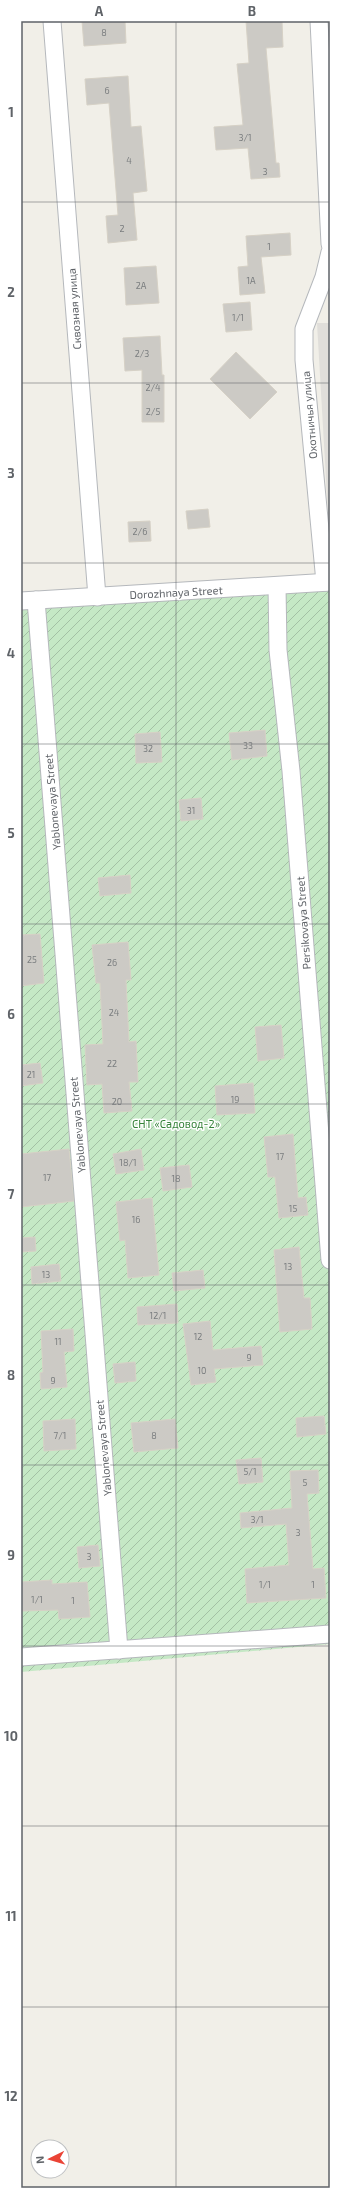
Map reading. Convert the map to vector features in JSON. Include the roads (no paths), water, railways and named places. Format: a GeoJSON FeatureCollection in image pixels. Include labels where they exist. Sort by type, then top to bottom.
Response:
{"type":"FeatureCollection","features":[{"type":"Feature","properties":{"kind":"street","name":"Сквозная улица"},"geometry":{"type":"LineString","coordinates":[[52,21],[97,597]]}},
{"type":"Feature","properties":{"kind":"street"},"geometry":{"type":"LineString","coordinates":[[320,21],[330,244]]}},
{"type":"Feature","properties":{"kind":"street","name":"Охотничья улица"},"geometry":{"type":"LineString","coordinates":[[327,582],[304,360],[304,329],[324,277],[330,252]]}},
{"type":"Feature","properties":{"kind":"street","name":"Dorozhnaya Street"},"geometry":{"type":"LineString","coordinates":[[28,601],[327,582]]}},
{"type":"Feature","properties":{"kind":"street","name":"Persikovaya Street"},"geometry":{"type":"LineString","coordinates":[[277,586],[278,650],[292,771],[330,1260]]}},
{"type":"Feature","properties":{"kind":"street","name":"Yablonevaya Street"},"geometry":{"type":"LineString","coordinates":[[28,601],[119,1650]]}},
{"type":"Feature","properties":{"kind":"street"},"geometry":{"type":"LineString","coordinates":[[21,1657],[330,1634]]}},
{"type":"Feature","properties":{"kind":"park label","name":"СНТ «Садовод-2»"},"geometry":{"type":"Point","coordinates":[176,1123]}}]}
